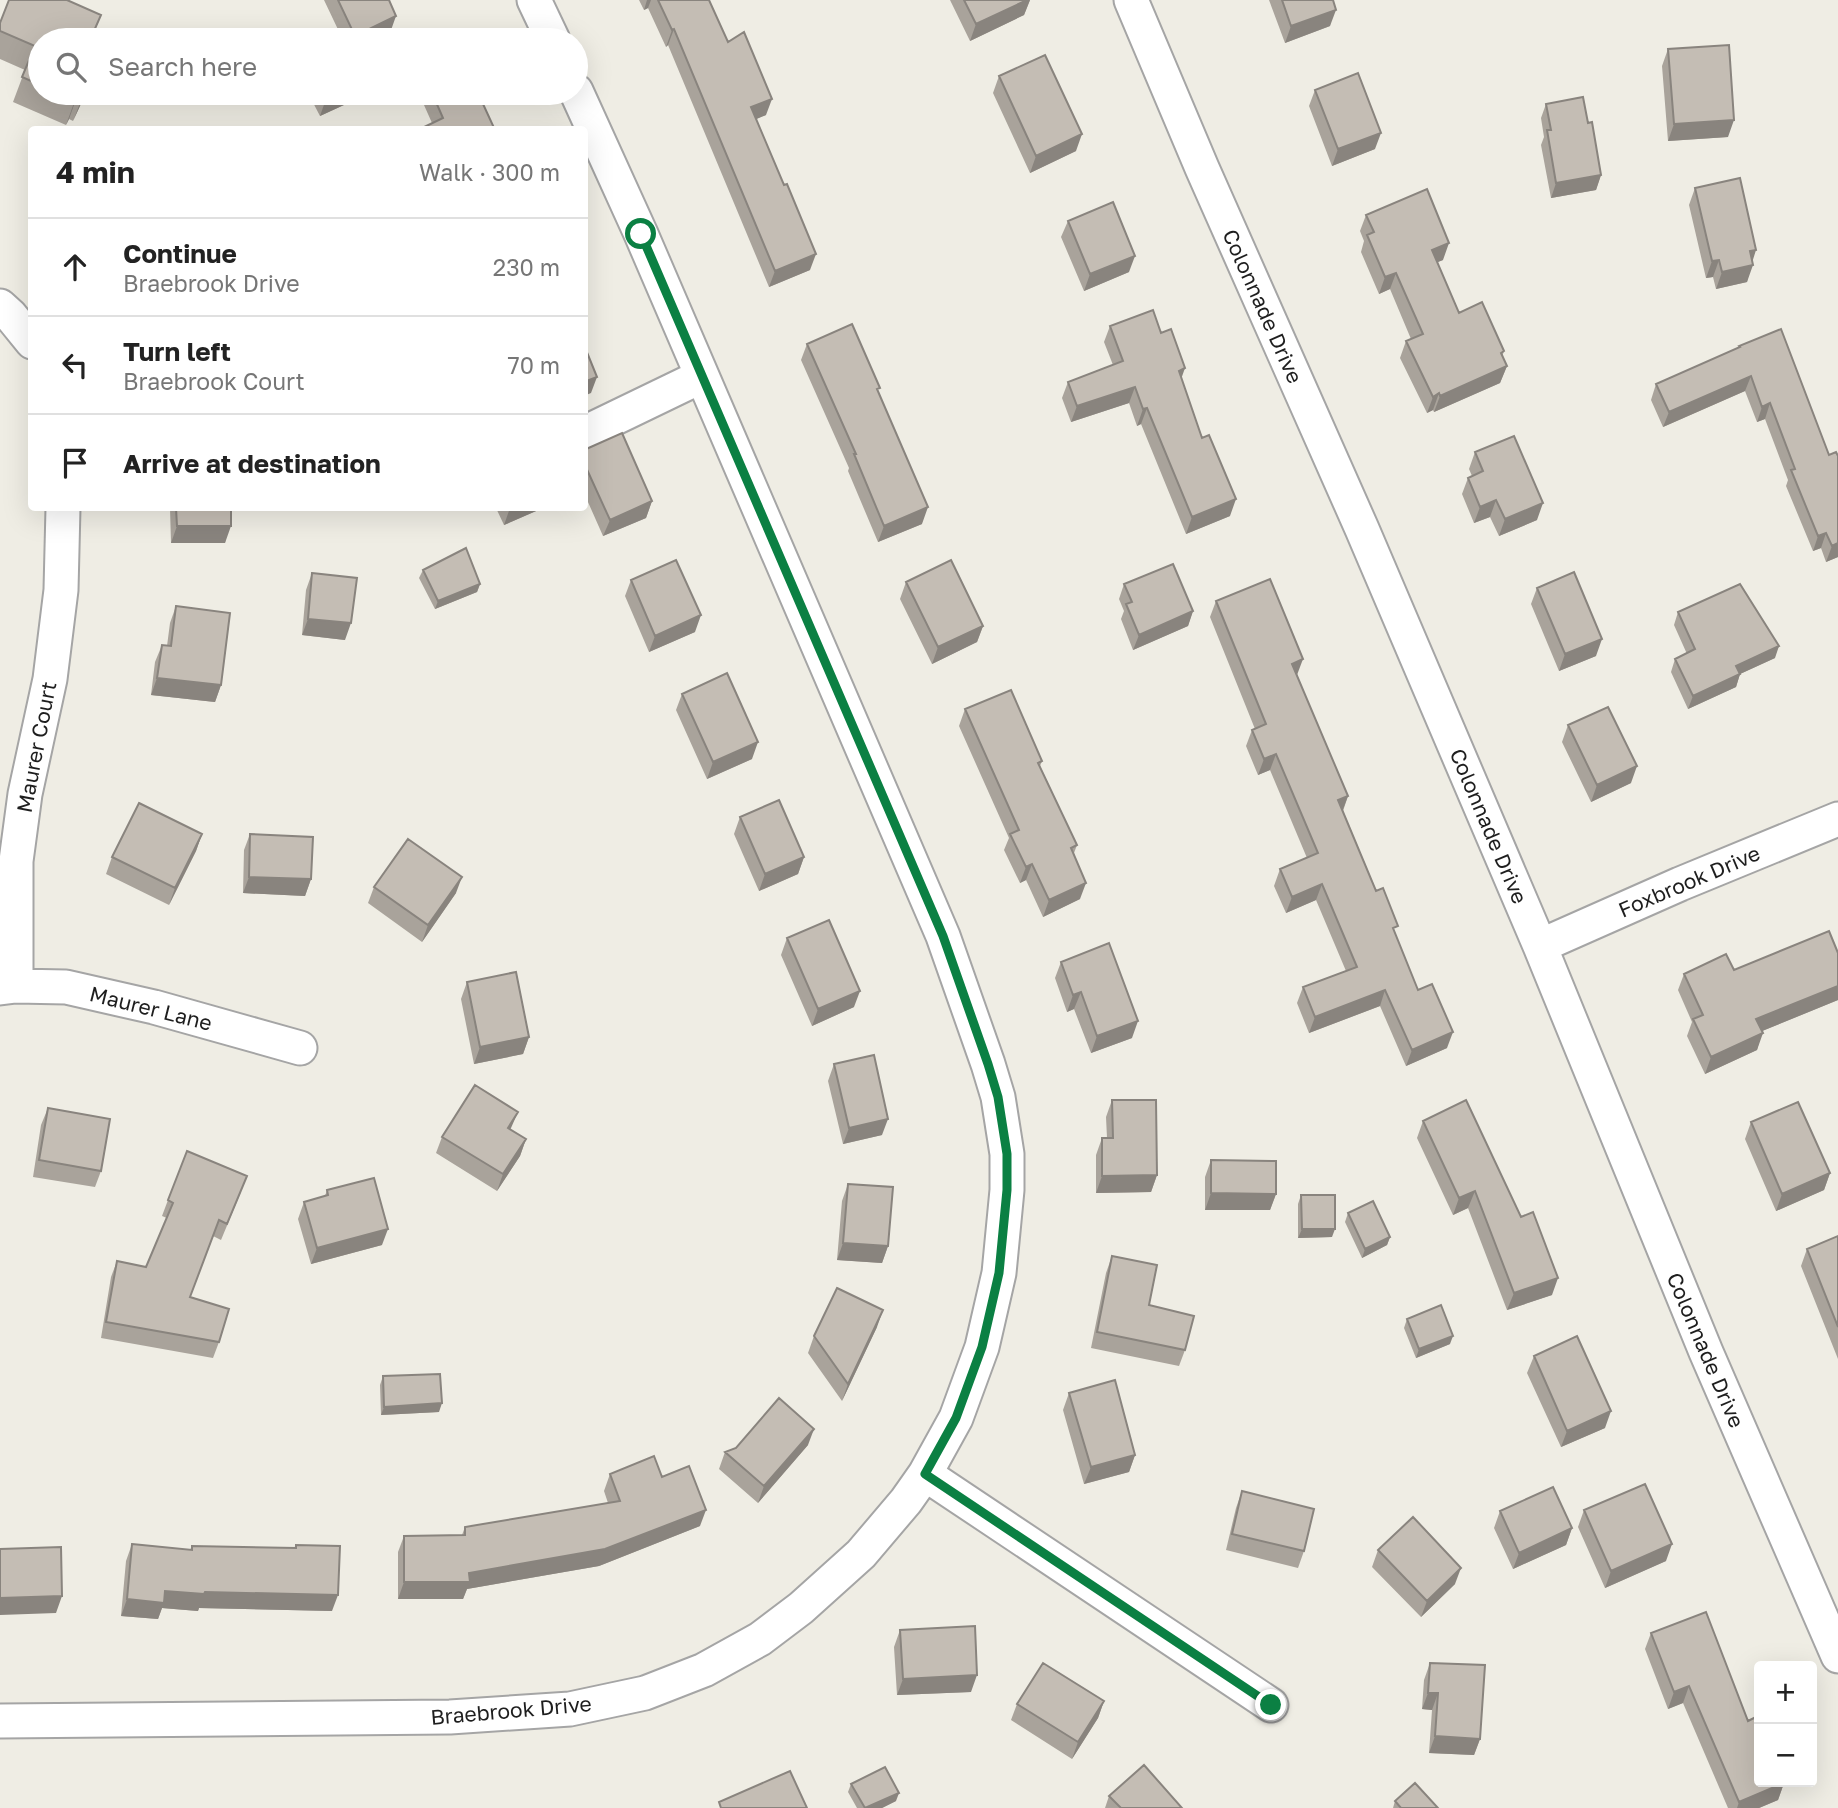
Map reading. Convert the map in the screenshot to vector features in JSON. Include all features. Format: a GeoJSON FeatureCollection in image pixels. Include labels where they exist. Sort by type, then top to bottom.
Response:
{"type":"FeatureCollection","features":[{"type":"Feature","properties":{"kind":"street"},"geometry":{"type":"LineString","coordinates":[[534,0],[547,28]]}},
{"type":"Feature","properties":{"kind":"street","name":"Colonnade Drive"},"geometry":{"type":"LineString","coordinates":[[1131,0],[1362,529],[1540,946],[1706,1352],[1838,1656]]}},
{"type":"Feature","properties":{"kind":"street","name":"Braebrook Drive"},"geometry":{"type":"LineString","coordinates":[[0,1721],[450,1717],[570,1709],[645,1693],[705,1670],[760,1639],[801,1608],[861,1554],[925,1474],[956,1418],[982,1347],[999,1273],[1007,1190],[1007,1154],[998,1097],[988,1064],[943,936],[641,234],[582,105]]}},
{"type":"Feature","properties":{"kind":"street"},"geometry":{"type":"LineString","coordinates":[[0,306],[28,337]]}},
{"type":"Feature","properties":{"kind":"street"},"geometry":{"type":"LineString","coordinates":[[588,431],[702,376]]}},
{"type":"Feature","properties":{"kind":"street","name":"Maurer Court"},"geometry":{"type":"LineString","coordinates":[[8,987],[16,861],[26,794],[50,679],[61,590],[63,511]]}},
{"type":"Feature","properties":{"kind":"street","name":"Foxbrook Drive"},"geometry":{"type":"LineString","coordinates":[[1540,946],[1838,819]]}},
{"type":"Feature","properties":{"kind":"street","name":"Maurer Lane"},"geometry":{"type":"LineString","coordinates":[[8,987],[65,988],[155,1007],[300,1048]]}},
{"type":"Feature","properties":{"kind":"street"},"geometry":{"type":"LineString","coordinates":[[925,1474],[1271,1705]]}},
{"type":"Feature","properties":{"kind":"building"},"geometry":{"type":"Polygon","coordinates":[[[9,0],[67,0],[101,15],[95,28],[28,28],[28,43],[0,31],[0,23],[9,0]]]}},
{"type":"Feature","properties":{"kind":"building"},"geometry":{"type":"Polygon","coordinates":[[[338,0],[389,0],[396,16],[371,28],[351,28],[338,0]]]}},
{"type":"Feature","properties":{"kind":"building"},"geometry":{"type":"Polygon","coordinates":[[[658,0],[709,0],[728,42],[744,32],[772,99],[751,107],[816,254],[775,271],[674,29],[672,30],[658,0]]]}},
{"type":"Feature","properties":{"kind":"building"},"geometry":{"type":"Polygon","coordinates":[[[964,0],[1027,0],[976,24],[964,0]]]}},
{"type":"Feature","properties":{"kind":"building"},"geometry":{"type":"Polygon","coordinates":[[[1282,0],[1333,0],[1336,10],[1291,26],[1282,0]]]}},
{"type":"Feature","properties":{"kind":"building"},"geometry":{"type":"Polygon","coordinates":[[[1729,45],[1734,120],[1674,124],[1668,49],[1729,45]]]}},
{"type":"Feature","properties":{"kind":"building"},"geometry":{"type":"Polygon","coordinates":[[[1045,55],[1082,134],[1036,156],[999,76],[1045,55]]]}},
{"type":"Feature","properties":{"kind":"building"},"geometry":{"type":"Polygon","coordinates":[[[28,63],[28,80],[22,77],[28,63]]]}},
{"type":"Feature","properties":{"kind":"building"},"geometry":{"type":"Polygon","coordinates":[[[1358,73],[1381,133],[1338,149],[1315,90],[1358,73]]]}},
{"type":"Feature","properties":{"kind":"building"},"geometry":{"type":"Polygon","coordinates":[[[1583,97],[1588,123],[1592,122],[1601,175],[1556,183],[1547,130],[1551,130],[1546,104],[1583,97]]]}},
{"type":"Feature","properties":{"kind":"building"},"geometry":{"type":"Polygon","coordinates":[[[437,105],[484,105],[493,126],[426,126],[443,118],[437,105]]]}},
{"type":"Feature","properties":{"kind":"building"},"geometry":{"type":"Polygon","coordinates":[[[1740,178],[1756,250],[1750,251],[1753,265],[1722,272],[1719,260],[1712,261],[1695,188],[1740,178]]]}},
{"type":"Feature","properties":{"kind":"building"},"geometry":{"type":"Polygon","coordinates":[[[1427,189],[1449,243],[1432,250],[1459,313],[1482,302],[1504,351],[1501,353],[1507,366],[1433,397],[1406,341],[1423,334],[1396,273],[1385,277],[1367,235],[1374,232],[1366,215],[1427,189]]]}},
{"type":"Feature","properties":{"kind":"building"},"geometry":{"type":"Polygon","coordinates":[[[1113,202],[1135,256],[1090,274],[1068,221],[1113,202]]]}},
{"type":"Feature","properties":{"kind":"building"},"geometry":{"type":"Polygon","coordinates":[[[1153,310],[1161,333],[1171,329],[1185,368],[1179,371],[1202,438],[1209,435],[1236,499],[1192,517],[1147,408],[1143,409],[1135,387],[1077,406],[1068,382],[1123,361],[1110,326],[1153,310]]]}},
{"type":"Feature","properties":{"kind":"building"},"geometry":{"type":"Polygon","coordinates":[[[852,324],[928,507],[884,526],[856,454],[807,344],[852,324]]]}},
{"type":"Feature","properties":{"kind":"building"},"geometry":{"type":"Polygon","coordinates":[[[1781,329],[1829,455],[1836,452],[1838,456],[1838,543],[1832,546],[1826,533],[1818,536],[1791,470],[1795,469],[1770,403],[1762,407],[1751,376],[1669,412],[1656,384],[1781,329]]]}},
{"type":"Feature","properties":{"kind":"building"},"geometry":{"type":"Polygon","coordinates":[[[588,355],[597,377],[588,380],[588,355]]]}},
{"type":"Feature","properties":{"kind":"building"},"geometry":{"type":"Polygon","coordinates":[[[622,433],[652,501],[610,520],[588,472],[588,448],[622,433]]]}},
{"type":"Feature","properties":{"kind":"building"},"geometry":{"type":"Polygon","coordinates":[[[1514,436],[1543,503],[1505,519],[1496,500],[1480,507],[1468,478],[1483,471],[1475,452],[1514,436]]]}},
{"type":"Feature","properties":{"kind":"building"},"geometry":{"type":"Polygon","coordinates":[[[176,511],[231,511],[231,526],[177,526],[176,511]]]}},
{"type":"Feature","properties":{"kind":"building"},"geometry":{"type":"Polygon","coordinates":[[[466,548],[480,584],[438,601],[423,570],[466,548]]]}},
{"type":"Feature","properties":{"kind":"building"},"geometry":{"type":"Polygon","coordinates":[[[676,560],[701,615],[655,636],[631,580],[676,560]]]}},
{"type":"Feature","properties":{"kind":"building"},"geometry":{"type":"Polygon","coordinates":[[[951,560],[983,626],[938,647],[906,582],[951,560]]]}},
{"type":"Feature","properties":{"kind":"building"},"geometry":{"type":"Polygon","coordinates":[[[1173,564],[1193,611],[1139,635],[1126,604],[1132,602],[1124,584],[1173,564]]]}},
{"type":"Feature","properties":{"kind":"building"},"geometry":{"type":"Polygon","coordinates":[[[1574,572],[1602,639],[1565,654],[1537,588],[1574,572]]]}},
{"type":"Feature","properties":{"kind":"building"},"geometry":{"type":"Polygon","coordinates":[[[312,573],[357,578],[351,623],[308,619],[312,573]]]}},
{"type":"Feature","properties":{"kind":"building"},"geometry":{"type":"Polygon","coordinates":[[[1270,579],[1303,659],[1292,664],[1348,796],[1338,800],[1376,891],[1383,888],[1398,926],[1393,928],[1418,990],[1432,984],[1453,1032],[1412,1050],[1385,990],[1315,1017],[1303,987],[1357,967],[1322,884],[1292,897],[1280,869],[1318,853],[1276,754],[1264,759],[1252,730],[1266,724],[1216,601],[1270,579]]]}},
{"type":"Feature","properties":{"kind":"building"},"geometry":{"type":"Polygon","coordinates":[[[1740,584],[1779,646],[1736,666],[1740,674],[1693,696],[1675,659],[1695,649],[1678,612],[1740,584]]]}},
{"type":"Feature","properties":{"kind":"building"},"geometry":{"type":"Polygon","coordinates":[[[176,606],[230,613],[221,685],[157,678],[162,645],[171,646],[176,606]]]}},
{"type":"Feature","properties":{"kind":"building"},"geometry":{"type":"Polygon","coordinates":[[[727,673],[758,742],[713,762],[682,694],[727,673]]]}},
{"type":"Feature","properties":{"kind":"building"},"geometry":{"type":"Polygon","coordinates":[[[1011,690],[1042,761],[1038,763],[1077,845],[1071,848],[1086,883],[1049,900],[1032,864],[1026,867],[1010,834],[1019,830],[965,709],[1011,690]]]}},
{"type":"Feature","properties":{"kind":"building"},"geometry":{"type":"Polygon","coordinates":[[[1608,707],[1637,766],[1597,785],[1568,725],[1608,707]]]}},
{"type":"Feature","properties":{"kind":"building"},"geometry":{"type":"Polygon","coordinates":[[[779,800],[804,857],[765,874],[740,817],[779,800]]]}},
{"type":"Feature","properties":{"kind":"building"},"geometry":{"type":"Polygon","coordinates":[[[139,803],[202,834],[175,888],[112,857],[139,803]]]}},
{"type":"Feature","properties":{"kind":"building"},"geometry":{"type":"Polygon","coordinates":[[[250,834],[313,837],[311,879],[249,877],[250,834]]]}},
{"type":"Feature","properties":{"kind":"building"},"geometry":{"type":"Polygon","coordinates":[[[408,839],[462,877],[428,925],[374,887],[408,839]]]}},
{"type":"Feature","properties":{"kind":"building"},"geometry":{"type":"Polygon","coordinates":[[[829,920],[860,991],[818,1009],[787,938],[829,920]]]}},
{"type":"Feature","properties":{"kind":"building"},"geometry":{"type":"Polygon","coordinates":[[[1829,931],[1838,953],[1838,986],[1756,1019],[1763,1033],[1711,1057],[1693,1019],[1703,1015],[1684,974],[1726,954],[1734,970],[1829,931]]]}},
{"type":"Feature","properties":{"kind":"building"},"geometry":{"type":"Polygon","coordinates":[[[1109,943],[1138,1021],[1097,1036],[1081,992],[1073,995],[1061,962],[1109,943]]]}},
{"type":"Feature","properties":{"kind":"building"},"geometry":{"type":"Polygon","coordinates":[[[516,972],[529,1037],[480,1047],[467,982],[516,972]]]}},
{"type":"Feature","properties":{"kind":"building"},"geometry":{"type":"Polygon","coordinates":[[[874,1055],[888,1119],[849,1128],[834,1064],[874,1055]]]}},
{"type":"Feature","properties":{"kind":"building"},"geometry":{"type":"Polygon","coordinates":[[[475,1085],[518,1112],[508,1128],[526,1139],[503,1174],[442,1137],[475,1085]]]}},
{"type":"Feature","properties":{"kind":"building"},"geometry":{"type":"Polygon","coordinates":[[[1112,1100],[1156,1100],[1157,1175],[1102,1176],[1102,1138],[1113,1138],[1112,1100]]]}},
{"type":"Feature","properties":{"kind":"building"},"geometry":{"type":"Polygon","coordinates":[[[1466,1100],[1521,1217],[1533,1212],[1558,1278],[1514,1293],[1475,1191],[1459,1198],[1423,1121],[1466,1100]]]}},
{"type":"Feature","properties":{"kind":"building"},"geometry":{"type":"Polygon","coordinates":[[[1798,1102],[1830,1173],[1782,1194],[1751,1122],[1798,1102]]]}},
{"type":"Feature","properties":{"kind":"building"},"geometry":{"type":"Polygon","coordinates":[[[48,1108],[110,1119],[101,1171],[39,1160],[48,1108]]]}},
{"type":"Feature","properties":{"kind":"building"},"geometry":{"type":"Polygon","coordinates":[[[187,1151],[247,1176],[227,1224],[219,1220],[190,1297],[229,1309],[219,1342],[106,1322],[117,1261],[146,1267],[173,1203],[168,1200],[187,1151]]]}},
{"type":"Feature","properties":{"kind":"building"},"geometry":{"type":"Polygon","coordinates":[[[1211,1160],[1276,1161],[1276,1194],[1211,1193],[1211,1160]]]}},
{"type":"Feature","properties":{"kind":"building"},"geometry":{"type":"Polygon","coordinates":[[[374,1178],[388,1229],[317,1248],[304,1202],[328,1195],[327,1190],[374,1178]]]}},
{"type":"Feature","properties":{"kind":"building"},"geometry":{"type":"Polygon","coordinates":[[[848,1184],[893,1187],[888,1246],[843,1243],[848,1184]]]}},
{"type":"Feature","properties":{"kind":"building"},"geometry":{"type":"Polygon","coordinates":[[[1301,1195],[1335,1195],[1335,1229],[1302,1229],[1301,1195]]]}},
{"type":"Feature","properties":{"kind":"building"},"geometry":{"type":"Polygon","coordinates":[[[1373,1201],[1390,1237],[1365,1249],[1348,1213],[1373,1201]]]}},
{"type":"Feature","properties":{"kind":"building"},"geometry":{"type":"Polygon","coordinates":[[[1838,1236],[1838,1327],[1807,1249],[1838,1236]]]}},
{"type":"Feature","properties":{"kind":"building"},"geometry":{"type":"Polygon","coordinates":[[[1112,1256],[1157,1265],[1149,1305],[1194,1316],[1185,1350],[1097,1332],[1112,1256]]]}},
{"type":"Feature","properties":{"kind":"building"},"geometry":{"type":"Polygon","coordinates":[[[837,1288],[883,1310],[848,1384],[814,1336],[837,1288]]]}},
{"type":"Feature","properties":{"kind":"building"},"geometry":{"type":"Polygon","coordinates":[[[1441,1305],[1453,1336],[1419,1349],[1407,1319],[1441,1305]]]}},
{"type":"Feature","properties":{"kind":"building"},"geometry":{"type":"Polygon","coordinates":[[[1577,1336],[1611,1411],[1567,1431],[1534,1356],[1577,1336]]]}},
{"type":"Feature","properties":{"kind":"building"},"geometry":{"type":"Polygon","coordinates":[[[440,1374],[442,1403],[384,1407],[383,1376],[440,1374]]]}},
{"type":"Feature","properties":{"kind":"building"},"geometry":{"type":"Polygon","coordinates":[[[1115,1380],[1135,1455],[1091,1467],[1069,1393],[1115,1380]]]}},
{"type":"Feature","properties":{"kind":"building"},"geometry":{"type":"Polygon","coordinates":[[[779,1398],[814,1429],[764,1486],[725,1452],[736,1448],[779,1398]]]}},
{"type":"Feature","properties":{"kind":"building"},"geometry":{"type":"Polygon","coordinates":[[[654,1456],[662,1477],[689,1466],[706,1510],[605,1549],[469,1573],[470,1582],[404,1582],[404,1536],[465,1535],[465,1527],[620,1501],[610,1474],[654,1456]]]}},
{"type":"Feature","properties":{"kind":"building"},"geometry":{"type":"Polygon","coordinates":[[[1645,1484],[1672,1544],[1611,1571],[1584,1510],[1645,1484]]]}},
{"type":"Feature","properties":{"kind":"building"},"geometry":{"type":"Polygon","coordinates":[[[1553,1487],[1572,1528],[1519,1553],[1500,1511],[1553,1487]]]}},
{"type":"Feature","properties":{"kind":"building"},"geometry":{"type":"Polygon","coordinates":[[[1242,1491],[1314,1509],[1304,1551],[1232,1534],[1242,1491]]]}},
{"type":"Feature","properties":{"kind":"building"},"geometry":{"type":"Polygon","coordinates":[[[1413,1517],[1461,1568],[1427,1601],[1378,1550],[1413,1517]]]}},
{"type":"Feature","properties":{"kind":"building"},"geometry":{"type":"Polygon","coordinates":[[[132,1544],[192,1550],[192,1546],[340,1546],[338,1595],[165,1591],[164,1603],[127,1599],[132,1544]]]}},
{"type":"Feature","properties":{"kind":"building"},"geometry":{"type":"Polygon","coordinates":[[[61,1547],[62,1596],[0,1598],[0,1549],[61,1547]]]}},
{"type":"Feature","properties":{"kind":"building"},"geometry":{"type":"Polygon","coordinates":[[[1706,1612],[1748,1721],[1754,1718],[1754,1787],[1775,1787],[1739,1802],[1689,1686],[1674,1692],[1651,1633],[1706,1612]]]}},
{"type":"Feature","properties":{"kind":"building"},"geometry":{"type":"Polygon","coordinates":[[[975,1626],[977,1675],[903,1679],[900,1630],[975,1626]]]}},
{"type":"Feature","properties":{"kind":"building"},"geometry":{"type":"Polygon","coordinates":[[[1043,1663],[1104,1701],[1078,1742],[1017,1704],[1043,1663]]]}},
{"type":"Feature","properties":{"kind":"building"},"geometry":{"type":"Polygon","coordinates":[[[1430,1663],[1485,1665],[1480,1739],[1435,1736],[1438,1693],[1428,1693],[1430,1663]]]}},
{"type":"Feature","properties":{"kind":"building"},"geometry":{"type":"Polygon","coordinates":[[[1144,1765],[1182,1808],[1121,1808],[1109,1796],[1144,1765]]]}},
{"type":"Feature","properties":{"kind":"building"},"geometry":{"type":"Polygon","coordinates":[[[885,1767],[899,1793],[865,1808],[851,1784],[885,1767]]]}},
{"type":"Feature","properties":{"kind":"building"},"geometry":{"type":"Polygon","coordinates":[[[790,1771],[807,1808],[721,1808],[719,1802],[790,1771]]]}},
{"type":"Feature","properties":{"kind":"building"},"geometry":{"type":"Polygon","coordinates":[[[1415,1783],[1438,1808],[1401,1808],[1395,1801],[1415,1783]]]}},
{"type":"Feature","properties":{"kind":"route"},"geometry":{"type":"LineString","coordinates":[[641,234],[943,936],[998,1097],[1007,1154],[1007,1190],[999,1273],[982,1347],[956,1418],[925,1474],[1271,1705]]}}]}
